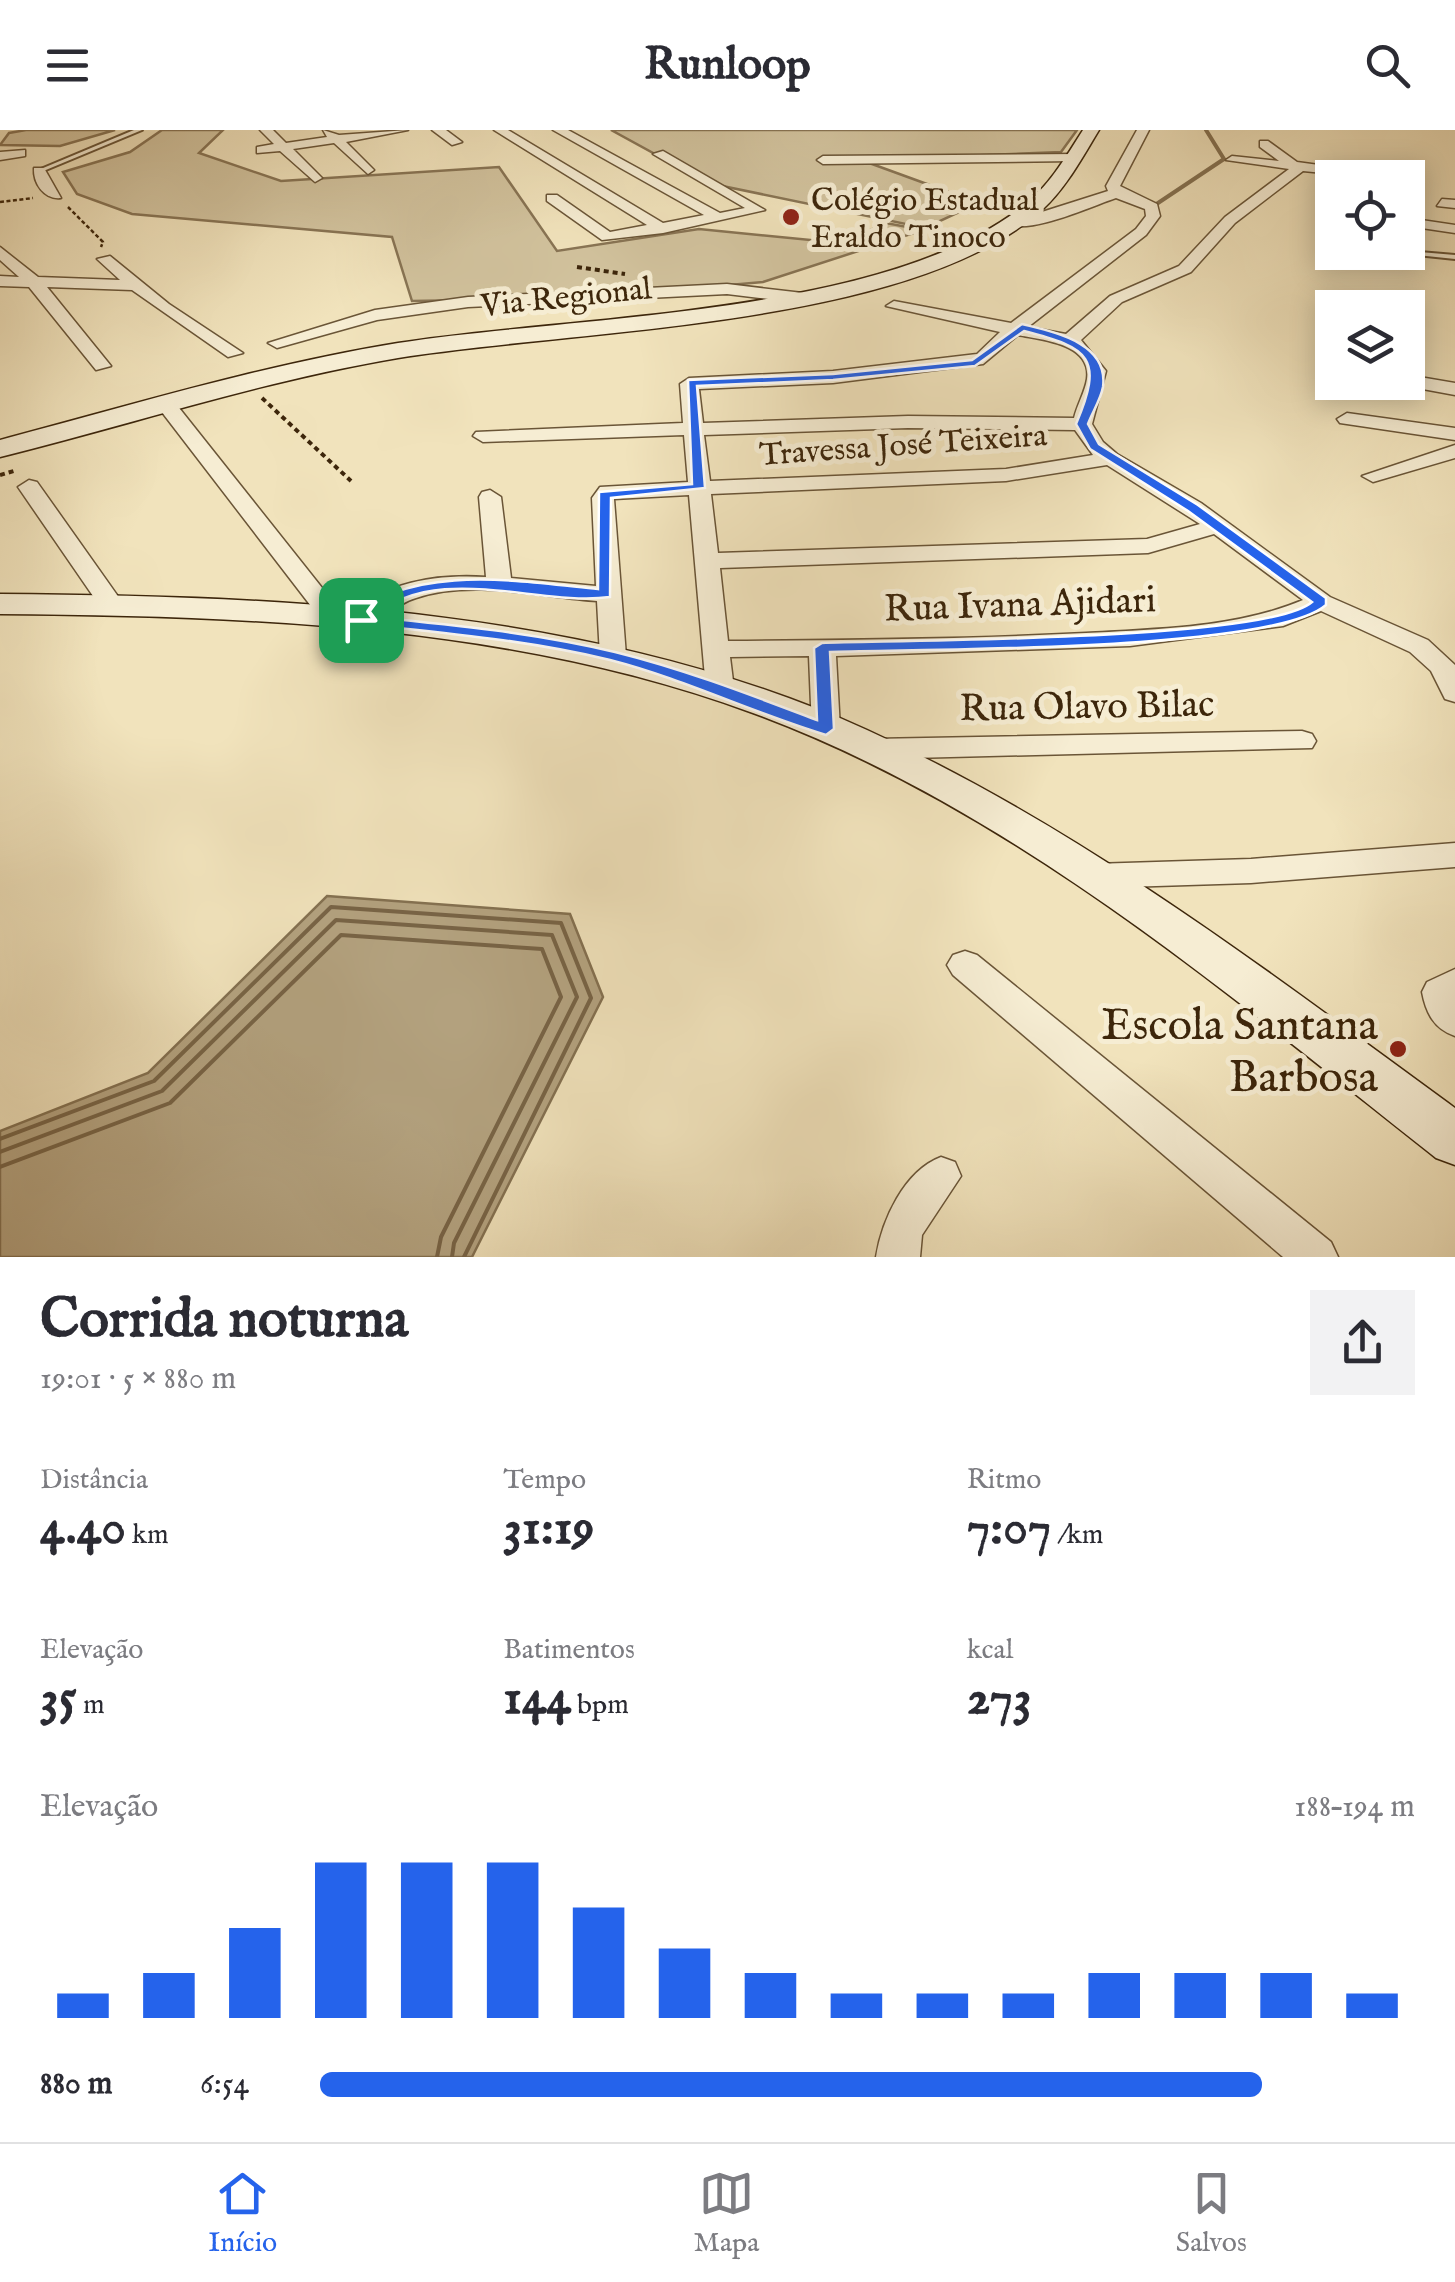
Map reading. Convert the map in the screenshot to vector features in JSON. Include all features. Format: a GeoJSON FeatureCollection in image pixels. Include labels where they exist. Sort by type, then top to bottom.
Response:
{"type":"FeatureCollection","features":[{"type":"Feature","properties":{"kind":"main road","name":"Via Regional"},"geometry":{"type":"LineString","coordinates":[[5,443],[245,382],[398,350],[683,319],[803,298],[920,266],[1014,222],[1052,189],[1092,130]]}},
{"type":"Feature","properties":{"kind":"main road"},"geometry":{"type":"LineString","coordinates":[[0,604],[347,619],[496,634],[612,656],[718,669],[826,729],[974,802],[1093,876],[1455,1140]]}},
{"type":"Feature","properties":{"kind":"street"},"geometry":{"type":"LineString","coordinates":[[266,130],[287,146],[314,178]]}},
{"type":"Feature","properties":{"kind":"street"},"geometry":{"type":"LineString","coordinates":[[261,150],[332,134],[402,130]]}},
{"type":"Feature","properties":{"kind":"street"},"geometry":{"type":"LineString","coordinates":[[438,130],[456,142]]}},
{"type":"Feature","properties":{"kind":"street"},"geometry":{"type":"LineString","coordinates":[[500,130],[663,229]]}},
{"type":"Feature","properties":{"kind":"street"},"geometry":{"type":"LineString","coordinates":[[559,130],[720,218]]}},
{"type":"Feature","properties":{"kind":"street"},"geometry":{"type":"LineString","coordinates":[[1116,193],[1113,186],[1143,130]]}},
{"type":"Feature","properties":{"kind":"street"},"geometry":{"type":"LineString","coordinates":[[332,134],[368,170]]}},
{"type":"Feature","properties":{"kind":"street"},"geometry":{"type":"LineString","coordinates":[[1070,340],[1116,300],[1185,269],[1230,220],[1298,169],[1264,144]]}},
{"type":"Feature","properties":{"kind":"street"},"geometry":{"type":"LineString","coordinates":[[0,156],[21,153]]}},
{"type":"Feature","properties":{"kind":"street"},"geometry":{"type":"LineString","coordinates":[[552,198],[602,236],[663,229],[758,210],[659,154]]}},
{"type":"Feature","properties":{"kind":"street"},"geometry":{"type":"LineString","coordinates":[[824,160],[1074,157]]}},
{"type":"Feature","properties":{"kind":"street"},"geometry":{"type":"LineString","coordinates":[[1232,160],[1315,167]]}},
{"type":"Feature","properties":{"kind":"street"},"geometry":{"type":"LineString","coordinates":[[39,171],[46,187],[56,195]]}},
{"type":"Feature","properties":{"kind":"street"},"geometry":{"type":"LineString","coordinates":[[718,669],[689,384],[833,377],[975,362],[987,357],[994,344],[1022,328],[1141,232],[1152,216],[1152,207],[1116,193],[1038,220],[1014,222]]}},
{"type":"Feature","properties":{"kind":"street"},"geometry":{"type":"LineString","coordinates":[[1425,225],[1455,229]]}},
{"type":"Feature","properties":{"kind":"street"},"geometry":{"type":"LineString","coordinates":[[0,252],[34,282],[102,366]]}},
{"type":"Feature","properties":{"kind":"street"},"geometry":{"type":"LineString","coordinates":[[105,259],[163,308],[234,353]]}},
{"type":"Feature","properties":{"kind":"street"},"geometry":{"type":"LineString","coordinates":[[0,281],[138,284]]}},
{"type":"Feature","properties":{"kind":"street"},"geometry":{"type":"LineString","coordinates":[[277,343],[374,314],[468,302],[754,289],[803,298]]}},
{"type":"Feature","properties":{"kind":"street"},"geometry":{"type":"LineString","coordinates":[[894,306],[1070,340],[1093,362],[1098,386],[1082,424]]}},
{"type":"Feature","properties":{"kind":"street"},"geometry":{"type":"LineString","coordinates":[[1425,383],[1455,389]]}},
{"type":"Feature","properties":{"kind":"street"},"geometry":{"type":"LineString","coordinates":[[165,403],[347,619],[385,598],[499,584],[605,594],[612,656]]}},
{"type":"Feature","properties":{"kind":"street"},"geometry":{"type":"LineString","coordinates":[[1347,420],[1455,434]]}},
{"type":"Feature","properties":{"kind":"street"},"geometry":{"type":"LineString","coordinates":[[483,436],[908,422],[1082,424]]}},
{"type":"Feature","properties":{"kind":"street"},"geometry":{"type":"LineString","coordinates":[[1082,424],[1094,446],[1110,458],[1216,526],[1321,602],[1420,646],[1443,667],[1455,693]]}},
{"type":"Feature","properties":{"kind":"street"},"geometry":{"type":"LineString","coordinates":[[1373,476],[1455,450]]}},
{"type":"Feature","properties":{"kind":"street","name":"Travessa José Teixeira"},"geometry":{"type":"LineString","coordinates":[[605,594],[603,498],[614,491],[1006,475],[1110,458]]}},
{"type":"Feature","properties":{"kind":"street"},"geometry":{"type":"LineString","coordinates":[[29,486],[113,606]]}},
{"type":"Feature","properties":{"kind":"street"},"geometry":{"type":"LineString","coordinates":[[490,497],[499,584]]}},
{"type":"Feature","properties":{"kind":"street"},"geometry":{"type":"LineString","coordinates":[[706,561],[1148,546],[1216,526]]}},
{"type":"Feature","properties":{"kind":"street","name":"Rua Ivana Ajidari"},"geometry":{"type":"LineString","coordinates":[[718,669],[822,648],[1172,635],[1259,624],[1310,612],[1321,602]]}},
{"type":"Feature","properties":{"kind":"street"},"geometry":{"type":"LineString","coordinates":[[822,648],[826,729]]}},
{"type":"Feature","properties":{"kind":"street","name":"Rua Olavo Bilac"},"geometry":{"type":"LineString","coordinates":[[873,749],[1302,741]]}},
{"type":"Feature","properties":{"kind":"street"},"geometry":{"type":"LineString","coordinates":[[1093,876],[1250,870],[1455,855]]}},
{"type":"Feature","properties":{"kind":"street"},"geometry":{"type":"LineString","coordinates":[[966,965],[1316,1257]]}},
{"type":"Feature","properties":{"kind":"street"},"geometry":{"type":"LineString","coordinates":[[1455,983],[1440,992],[1443,1007],[1455,1021]]}},
{"type":"Feature","properties":{"kind":"street"},"geometry":{"type":"LineString","coordinates":[[898,1257],[902,1228],[941,1176]]}},
{"type":"Feature","properties":{"kind":"lane"},"geometry":{"type":"LineString","coordinates":[[39,171],[139,130]]}},
{"type":"Feature","properties":{"kind":"lane"},"geometry":{"type":"LineString","coordinates":[[1425,255],[1455,258]]}},
{"type":"Feature","properties":{"kind":"path"},"geometry":{"type":"LineString","coordinates":[[56,195],[103,242],[105,259]]}},
{"type":"Feature","properties":{"kind":"path"},"geometry":{"type":"LineString","coordinates":[[245,382],[351,481]]}},
{"type":"Feature","properties":{"kind":"shaded area"},"geometry":{"type":"Polygon","coordinates":[[[115,130],[60,146],[0,145],[9,133],[115,130]]]}},
{"type":"Feature","properties":{"kind":"shaded area"},"geometry":{"type":"Polygon","coordinates":[[[162,130],[223,130],[199,153],[281,181],[499,167],[557,251],[699,229],[841,243],[886,223],[923,230],[763,282],[583,298],[412,301],[392,237],[132,214],[77,194],[63,172],[130,152],[162,130]]]}},
{"type":"Feature","properties":{"kind":"shaded area"},"geometry":{"type":"Polygon","coordinates":[[[611,130],[1077,130],[1061,152],[861,160],[979,203],[925,228],[708,183],[611,130]]]}},
{"type":"Feature","properties":{"kind":"water"},"geometry":{"type":"Polygon","coordinates":[[[327,896],[570,914],[603,997],[472,1257],[0,1257],[0,1131],[148,1073],[327,896]]]}},
{"type":"Feature","properties":{"kind":"waterway"},"geometry":{"type":"LineString","coordinates":[[1152,207],[1224,159],[1206,130]]}},
{"type":"Feature","properties":{"kind":"place","name":"Colégio Estadual Eraldo Tinoco"},"geometry":{"type":"Point","coordinates":[791,217]}},
{"type":"Feature","properties":{"kind":"place","name":"Escola Santana Barbosa"},"geometry":{"type":"Point","coordinates":[1398,1049]}},
{"type":"Feature","properties":{"kind":"route"},"geometry":{"type":"LineString","coordinates":[[1022,328],[1070,340],[1093,362],[1098,386],[1082,424],[1094,446],[1193,508],[1321,602],[1310,612],[1216,631],[822,648],[826,729],[720,689],[612,656],[496,634],[361,620],[385,598],[441,587],[522,584],[562,592],[605,594],[604,495],[614,491],[698,488],[691,430],[692,382],[833,377],[975,362],[987,357],[994,344],[1022,328]]}}]}
